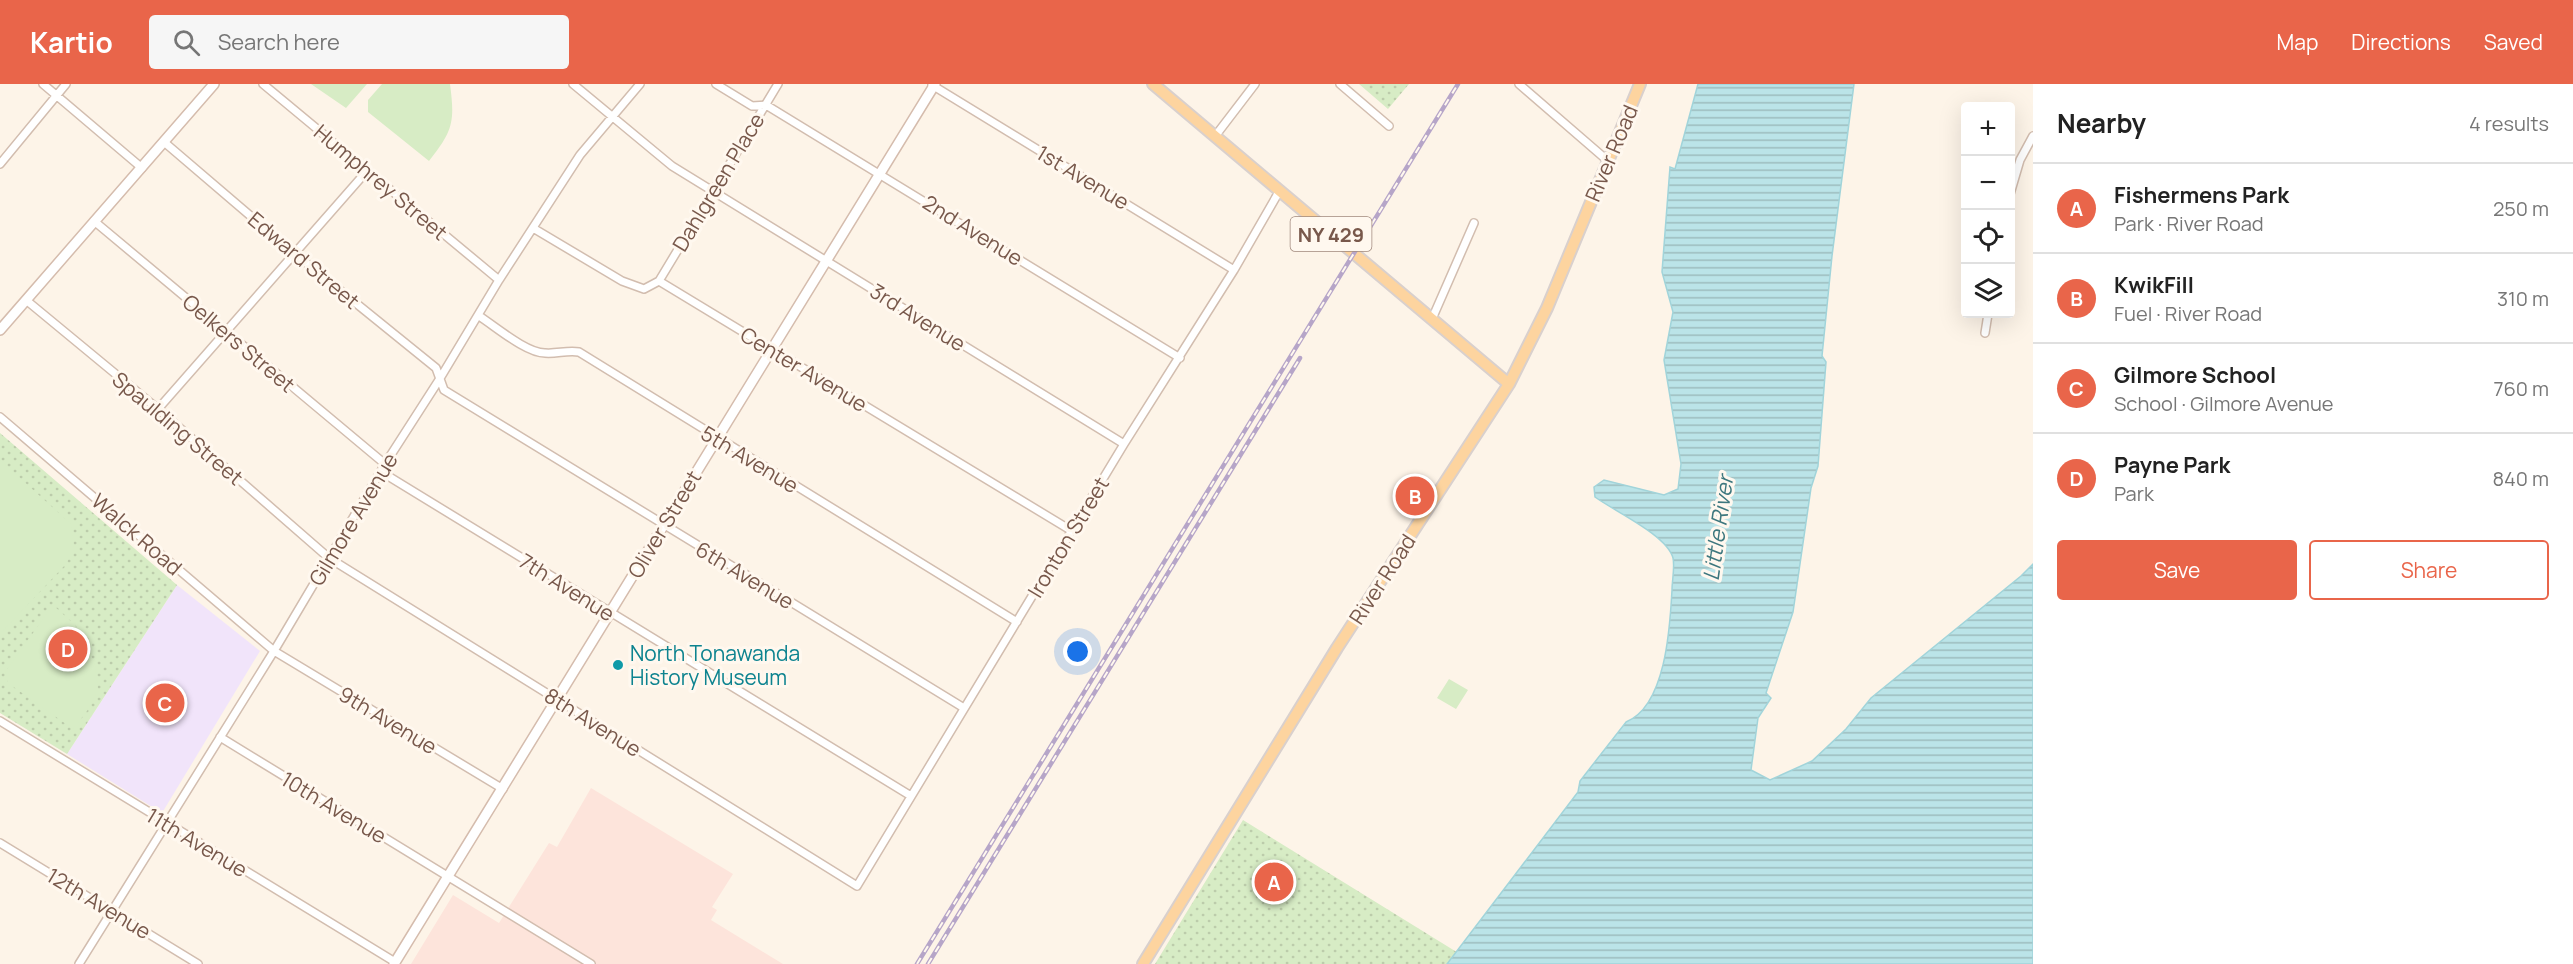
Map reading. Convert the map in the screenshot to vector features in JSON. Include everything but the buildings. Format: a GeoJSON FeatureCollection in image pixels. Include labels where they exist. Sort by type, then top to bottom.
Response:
{"type":"FeatureCollection","features":[{"type":"Feature","properties":{"kind":"main road"},"geometry":{"type":"LineString","coordinates":[[0,330],[214,84]]}},
{"type":"Feature","properties":{"kind":"main road","name":"NY 429"},"geometry":{"type":"LineString","coordinates":[[1153,84],[1509,384]]}},
{"type":"Feature","properties":{"kind":"main road","name":"River Road"},"geometry":{"type":"LineString","coordinates":[[1143,964],[1337,648],[1509,384],[1547,308],[1640,84]]}},
{"type":"Feature","properties":{"kind":"main road","name":"Oliver Street"},"geometry":{"type":"LineString","coordinates":[[394,963],[558,700],[933,85]]}},
{"type":"Feature","properties":{"kind":"street"},"geometry":{"type":"LineString","coordinates":[[43,84],[142,168]]}},
{"type":"Feature","properties":{"kind":"street"},"geometry":{"type":"LineString","coordinates":[[0,164],[66,84]]}},
{"type":"Feature","properties":{"kind":"street","name":"Humphrey Street"},"geometry":{"type":"LineString","coordinates":[[263,84],[366,172],[499,280]]}},
{"type":"Feature","properties":{"kind":"street","name":"3rd Avenue"},"geometry":{"type":"LineString","coordinates":[[573,84],[672,166],[1124,444]]}},
{"type":"Feature","properties":{"kind":"street","name":"Gilmore Avenue"},"geometry":{"type":"LineString","coordinates":[[79,964],[274,651],[385,464],[479,316],[499,280],[580,155],[640,84]]}},
{"type":"Feature","properties":{"kind":"street","name":"2nd Avenue"},"geometry":{"type":"LineString","coordinates":[[716,84],[752,106],[766,105],[880,172],[1180,358]]}},
{"type":"Feature","properties":{"kind":"street","name":"Dahlgreen Place"},"geometry":{"type":"LineString","coordinates":[[659,281],[778,84]]}},
{"type":"Feature","properties":{"kind":"street"},"geometry":{"type":"LineString","coordinates":[[1216,135],[1256,84]]}},
{"type":"Feature","properties":{"kind":"street"},"geometry":{"type":"LineString","coordinates":[[1340,84],[1389,126]]}},
{"type":"Feature","properties":{"kind":"street"},"geometry":{"type":"LineString","coordinates":[[1519,84],[1608,161]]}},
{"type":"Feature","properties":{"kind":"street","name":"1st Avenue"},"geometry":{"type":"LineString","coordinates":[[933,85],[1234,270]]}},
{"type":"Feature","properties":{"kind":"street"},"geometry":{"type":"LineString","coordinates":[[2015,177],[2020,160],[2033,136]]}},
{"type":"Feature","properties":{"kind":"street","name":"Edward Street"},"geometry":{"type":"LineString","coordinates":[[164,142],[294,253],[436,368],[439,380]]}},
{"type":"Feature","properties":{"kind":"street"},"geometry":{"type":"LineString","coordinates":[[158,409],[366,172]]}},
{"type":"Feature","properties":{"kind":"street","name":"Ironton Street"},"geometry":{"type":"LineString","coordinates":[[857,886],[1124,444],[1234,270],[1280,190]]}},
{"type":"Feature","properties":{"kind":"street","name":"Oelkers Street"},"geometry":{"type":"LineString","coordinates":[[94,221],[385,464]]}},
{"type":"Feature","properties":{"kind":"street"},"geometry":{"type":"LineString","coordinates":[[1432,319],[1474,223]]}},
{"type":"Feature","properties":{"kind":"street"},"geometry":{"type":"LineString","coordinates":[[533,228],[622,281],[644,289],[659,281]]}},
{"type":"Feature","properties":{"kind":"street","name":"Center Avenue"},"geometry":{"type":"LineString","coordinates":[[659,281],[1072,531]]}},
{"type":"Feature","properties":{"kind":"street","name":"Spaulding Street"},"geometry":{"type":"LineString","coordinates":[[26,300],[158,409],[329,558]]}},
{"type":"Feature","properties":{"kind":"street","name":"5th Avenue"},"geometry":{"type":"LineString","coordinates":[[479,316],[531,351],[545,354],[568,350],[579,352],[1017,622]]}},
{"type":"Feature","properties":{"kind":"street"},"geometry":{"type":"LineString","coordinates":[[1985,333],[1987,318]]}},
{"type":"Feature","properties":{"kind":"street","name":"6th Avenue"},"geometry":{"type":"LineString","coordinates":[[439,380],[444,390],[964,708]]}},
{"type":"Feature","properties":{"kind":"street","name":"Walck Road"},"geometry":{"type":"LineString","coordinates":[[0,417],[274,651]]}},
{"type":"Feature","properties":{"kind":"street","name":"7th Avenue"},"geometry":{"type":"LineString","coordinates":[[385,464],[388,476],[911,796]]}},
{"type":"Feature","properties":{"kind":"street","name":"8th Avenue"},"geometry":{"type":"LineString","coordinates":[[329,558],[857,886]]}},
{"type":"Feature","properties":{"kind":"street","name":"9th Avenue"},"geometry":{"type":"LineString","coordinates":[[274,651],[503,789]]}},
{"type":"Feature","properties":{"kind":"street","name":"11th Avenue"},"geometry":{"type":"LineString","coordinates":[[0,721],[394,963]]}},
{"type":"Feature","properties":{"kind":"street","name":"10th Avenue"},"geometry":{"type":"LineString","coordinates":[[220,737],[591,964]]}},
{"type":"Feature","properties":{"kind":"street","name":"12th Avenue"},"geometry":{"type":"LineString","coordinates":[[0,843],[198,964]]}},
{"type":"Feature","properties":{"kind":"shaded area"},"geometry":{"type":"Polygon","coordinates":[[[177,585],[260,651],[162,813],[67,754],[177,585]]]}},
{"type":"Feature","properties":{"kind":"shaded area"},"geometry":{"type":"Polygon","coordinates":[[[591,788],[733,874],[712,907],[717,910],[711,920],[783,964],[411,964],[453,895],[499,923],[549,843],[557,847],[591,788]]]}},
{"type":"Feature","properties":{"kind":"green space"},"geometry":{"type":"Polygon","coordinates":[[[311,84],[367,84],[346,108],[311,84]]]}},
{"type":"Feature","properties":{"kind":"green space"},"geometry":{"type":"Polygon","coordinates":[[[382,84],[450,84],[452,117],[450,126],[443,142],[429,161],[368,112],[368,100],[382,84]]]}},
{"type":"Feature","properties":{"kind":"green space"},"geometry":{"type":"Polygon","coordinates":[[[1359,84],[1409,84],[1388,109],[1359,84]]]}},
{"type":"Feature","properties":{"kind":"green space"},"geometry":{"type":"Polygon","coordinates":[[[0,433],[177,585],[67,754],[0,713],[0,433]]]}},
{"type":"Feature","properties":{"kind":"green space"},"geometry":{"type":"Polygon","coordinates":[[[0,460],[71,524],[74,548],[66,564],[0,634],[0,460]]]}},
{"type":"Feature","properties":{"kind":"green space"},"geometry":{"type":"Polygon","coordinates":[[[53,605],[75,625],[95,664],[98,690],[87,711],[73,729],[8,683],[5,672],[53,605]]]}},
{"type":"Feature","properties":{"kind":"green space"},"geometry":{"type":"Polygon","coordinates":[[[1449,679],[1468,690],[1456,709],[1437,698],[1449,679]]]}},
{"type":"Feature","properties":{"kind":"green space"},"geometry":{"type":"Polygon","coordinates":[[[1243,820],[1457,952],[1447,964],[1155,964],[1243,820]]]}},
{"type":"Feature","properties":{"kind":"water","name":"Little River"},"geometry":{"type":"Polygon","coordinates":[[[1698,84],[1854,84],[1822,356],[1826,362],[1818,466],[1811,488],[1793,612],[1766,693],[1771,698],[1758,718],[1751,770],[1770,780],[1812,761],[1846,729],[1871,698],[2033,564],[2033,964],[1447,964],[1578,792],[1580,781],[1626,722],[1639,713],[1650,700],[1658,683],[1670,624],[1673,558],[1669,549],[1651,532],[1595,497],[1594,487],[1604,480],[1664,495],[1678,489],[1681,464],[1664,360],[1673,312],[1662,272],[1670,167],[1675,169],[1698,84]]]}},
{"type":"Feature","properties":{"kind":"railway"},"geometry":{"type":"LineString","coordinates":[[917,964],[1458,84]]}},
{"type":"Feature","properties":{"kind":"railway"},"geometry":{"type":"LineString","coordinates":[[928,964],[1300,358]]}},
{"type":"Feature","properties":{"kind":"place","name":"KwikFill"},"geometry":{"type":"Point","coordinates":[1415,496]}},
{"type":"Feature","properties":{"kind":"place","name":"Payne Park"},"geometry":{"type":"Point","coordinates":[68,649]}},
{"type":"Feature","properties":{"kind":"place","name":"North Tonawanda History Museum"},"geometry":{"type":"Point","coordinates":[618,665]}},
{"type":"Feature","properties":{"kind":"place","name":"Gilmore School"},"geometry":{"type":"Point","coordinates":[165,703]}},
{"type":"Feature","properties":{"kind":"place","name":"Fishermens Park"},"geometry":{"type":"Point","coordinates":[1274,882]}}]}
